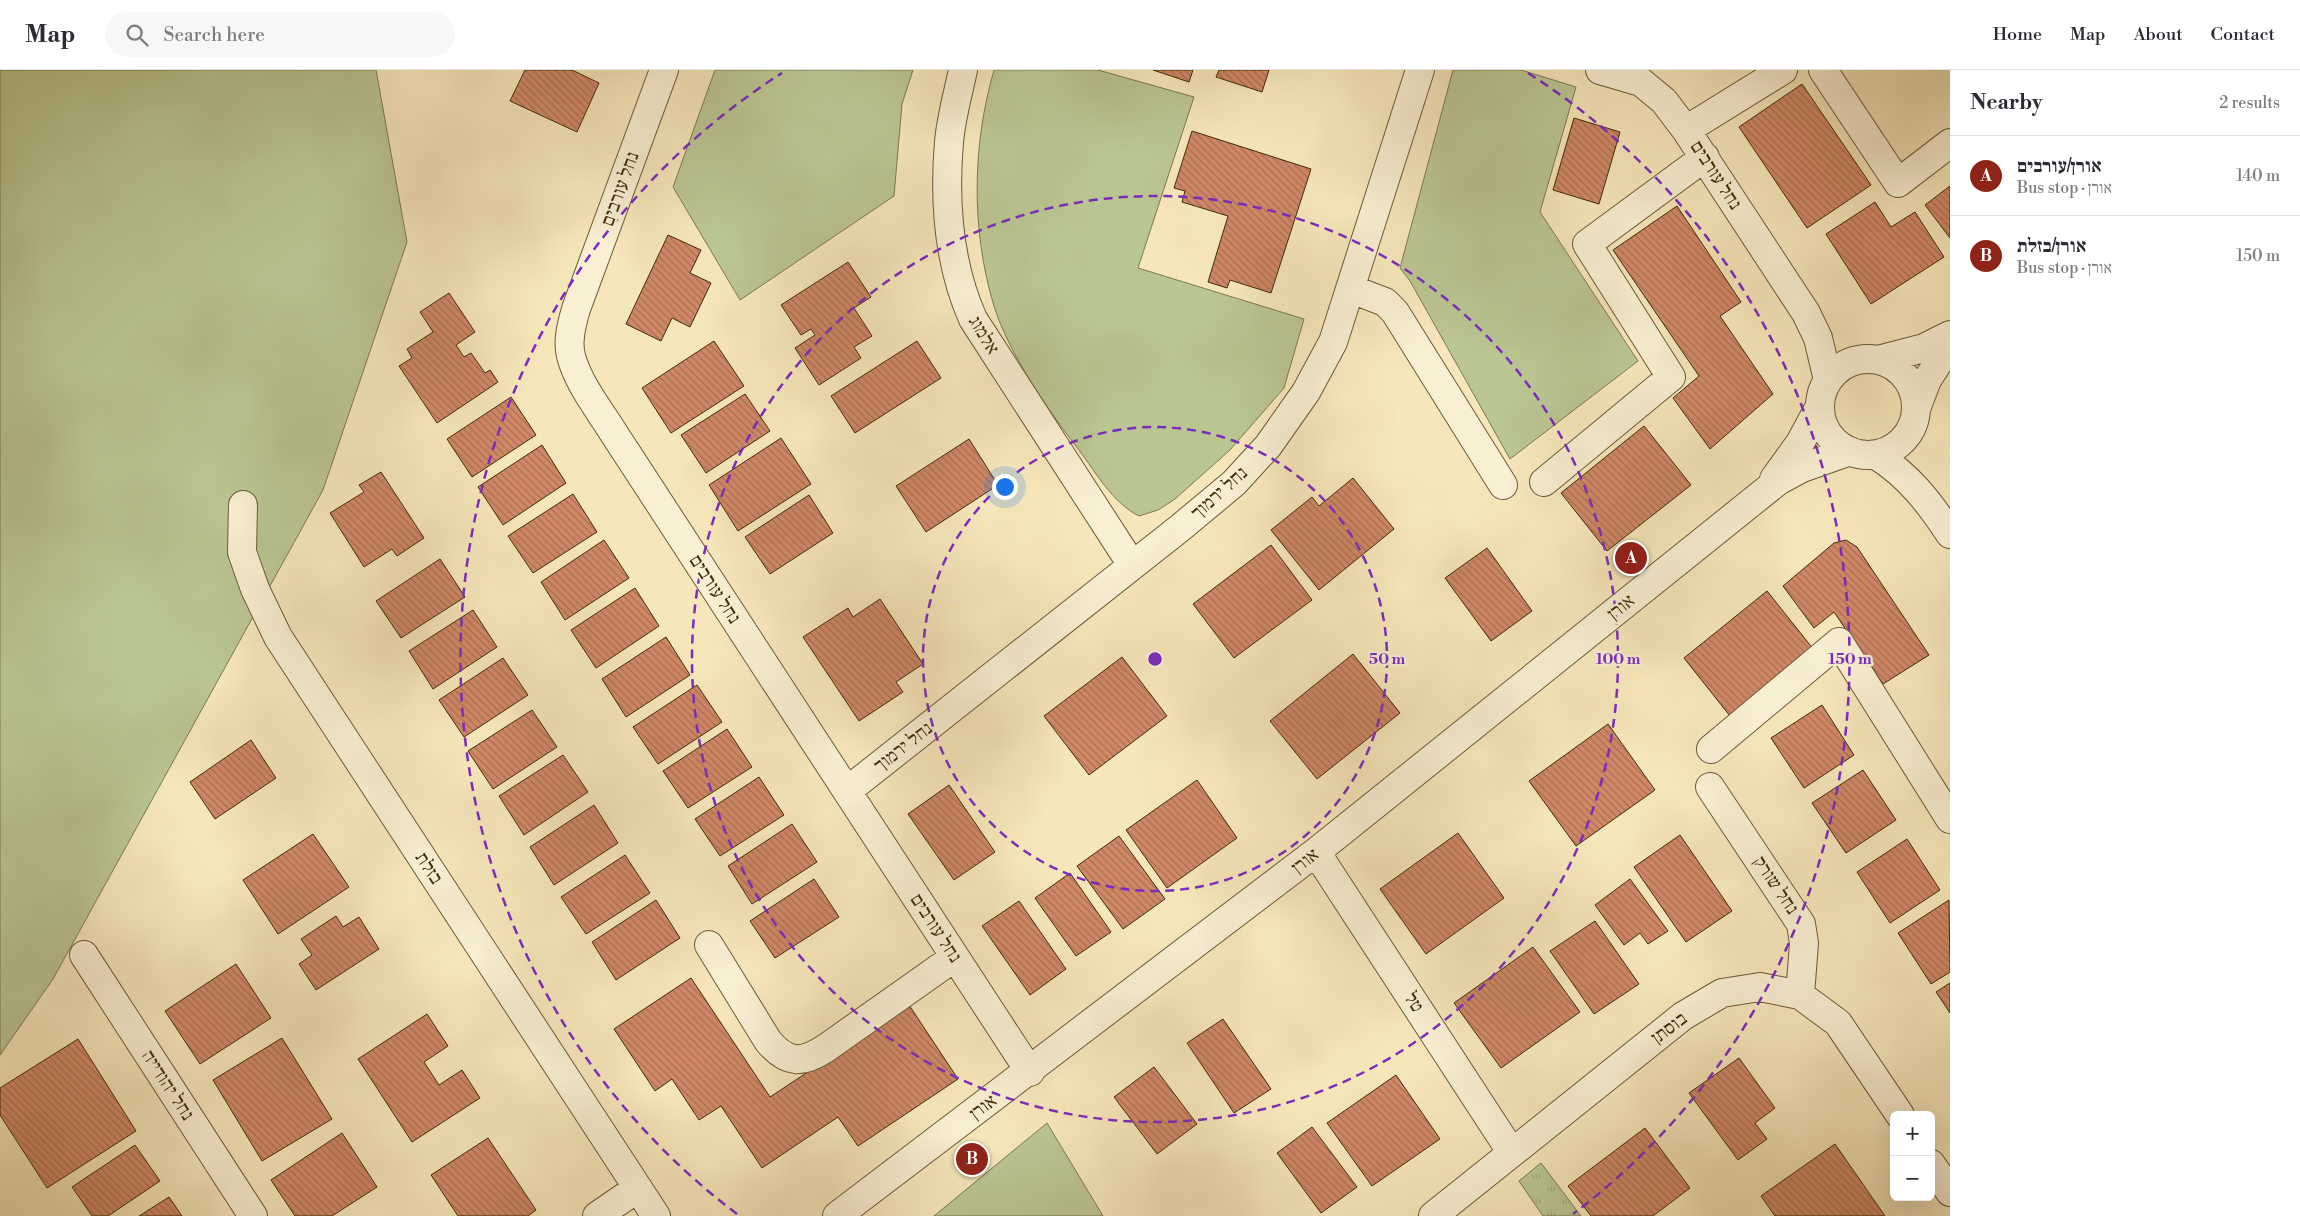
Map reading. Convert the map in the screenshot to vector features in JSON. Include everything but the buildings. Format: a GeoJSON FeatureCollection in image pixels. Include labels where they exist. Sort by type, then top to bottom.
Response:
{"type":"FeatureCollection","features":[{"type":"Feature","properties":{"kind":"street","name":"נחל עורבים"},"geometry":{"type":"LineString","coordinates":[[664,70],[576,309],[571,330],[571,355],[590,396],[1030,1072]]}},
{"type":"Feature","properties":{"kind":"street","name":"אלמוג"},"geometry":{"type":"LineString","coordinates":[[963,70],[949,141],[948,221],[962,295],[973,319],[1132,565]]}},
{"type":"Feature","properties":{"kind":"street","name":"נחל ירמוך"},"geometry":{"type":"LineString","coordinates":[[847,791],[1234,483],[1268,446],[1306,392],[1333,342],[1420,70]]}},
{"type":"Feature","properties":{"kind":"street","name":"נחל עורבים"},"geometry":{"type":"LineString","coordinates":[[1600,70],[1641,82],[1664,101],[1705,157],[1806,313],[1821,331],[1840,345],[1873,359]]}},
{"type":"Feature","properties":{"kind":"street"},"geometry":{"type":"LineString","coordinates":[[1686,130],[1783,70]]}},
{"type":"Feature","properties":{"kind":"street"},"geometry":{"type":"LineString","coordinates":[[1823,70],[1898,183],[1950,143]]}},
{"type":"Feature","properties":{"kind":"street"},"geometry":{"type":"LineString","coordinates":[[1544,482],[1671,378],[1586,244],[1705,157]]}},
{"type":"Feature","properties":{"kind":"street"},"geometry":{"type":"LineString","coordinates":[[1351,289],[1385,302],[1396,312],[1503,485]]}},
{"type":"Feature","properties":{"kind":"street","name":"נחל עורבים"},"geometry":{"type":"LineString","coordinates":[[1806,313],[1818,338],[1828,380]]}},
{"type":"Feature","properties":{"kind":"street"},"geometry":{"type":"LineString","coordinates":[[1950,335],[1924,348],[1845,365],[1828,380],[1822,392],[1821,417],[1831,438],[1850,451],[1876,454],[1891,449],[1903,440],[1914,418],[1926,380],[1950,344]]}},
{"type":"Feature","properties":{"kind":"street"},"geometry":{"type":"LineString","coordinates":[[1873,359],[1890,365],[1906,378],[1914,396],[1913,453],[1930,504]]}},
{"type":"Feature","properties":{"kind":"street","name":"אורן"},"geometry":{"type":"LineString","coordinates":[[1758,498],[1786,465],[1820,406]]}},
{"type":"Feature","properties":{"kind":"street","name":"אורן"},"geometry":{"type":"LineString","coordinates":[[840,1215],[1030,1072],[1316,852],[1778,481],[1802,468],[1850,451]]}},
{"type":"Feature","properties":{"kind":"street"},"geometry":{"type":"LineString","coordinates":[[1876,454],[1897,468],[1930,504],[1950,534]]}},
{"type":"Feature","properties":{"kind":"street","name":"בזלת"},"geometry":{"type":"LineString","coordinates":[[243,505],[242,552],[255,589],[278,637],[656,1216]]}},
{"type":"Feature","properties":{"kind":"street"},"geometry":{"type":"LineString","coordinates":[[1711,749],[1838,642],[1950,819]]}},
{"type":"Feature","properties":{"kind":"street","name":"נחל שורק"},"geometry":{"type":"LineString","coordinates":[[1710,787],[1802,924],[1804,943],[1800,995]]}},
{"type":"Feature","properties":{"kind":"street","name":"טל"},"geometry":{"type":"LineString","coordinates":[[1316,852],[1512,1152]]}},
{"type":"Feature","properties":{"kind":"street"},"geometry":{"type":"LineString","coordinates":[[709,945],[777,1052],[800,1060],[812,1057],[826,1048],[955,957]]}},
{"type":"Feature","properties":{"kind":"street","name":"נחל יהודייה"},"geometry":{"type":"LineString","coordinates":[[84,955],[253,1216]]}},
{"type":"Feature","properties":{"kind":"street","name":"בוסתן"},"geometry":{"type":"LineString","coordinates":[[1434,1216],[1683,1016],[1722,993],[1760,987],[1800,995],[1838,1023],[1897,1111]]}},
{"type":"Feature","properties":{"kind":"street"},"geometry":{"type":"LineString","coordinates":[[1935,1170],[1950,1192]]}},
{"type":"Feature","properties":{"kind":"street"},"geometry":{"type":"LineString","coordinates":[[597,1216],[638,1188]]}},
{"type":"Feature","properties":{"kind":"green space"},"geometry":{"type":"Polygon","coordinates":[[[0,70],[376,70],[407,242],[323,490],[53,979],[0,1055],[0,70]]]}},
{"type":"Feature","properties":{"kind":"green space"},"geometry":{"type":"Polygon","coordinates":[[[715,70],[913,70],[902,104],[894,196],[740,300],[673,187],[715,70]]]}},
{"type":"Feature","properties":{"kind":"green space"},"geometry":{"type":"Polygon","coordinates":[[[994,70],[1098,70],[1194,97],[1138,268],[1304,319],[1284,388],[1230,450],[1175,499],[1158,510],[1139,516],[1121,503],[1106,487],[1030,381],[1009,343],[994,306],[981,248],[977,188],[981,128],[994,70]]]}},
{"type":"Feature","properties":{"kind":"green space"},"geometry":{"type":"Polygon","coordinates":[[[1453,70],[1521,70],[1576,87],[1540,212],[1638,361],[1510,459],[1410,281],[1400,268],[1453,70]]]}},
{"type":"Feature","properties":{"kind":"green space"},"geometry":{"type":"Polygon","coordinates":[[[1047,1123],[1103,1216],[934,1216],[1047,1123]]]}},
{"type":"Feature","properties":{"kind":"green space"},"geometry":{"type":"Polygon","coordinates":[[[1541,1163],[1581,1216],[1543,1216],[1519,1181],[1541,1163]]]}},
{"type":"Feature","properties":{"kind":"place","name":"אורן/עורבים"},"geometry":{"type":"Point","coordinates":[1631,558]}},
{"type":"Feature","properties":{"kind":"place","name":"אורן/בזלת"},"geometry":{"type":"Point","coordinates":[972,1159]}}]}
